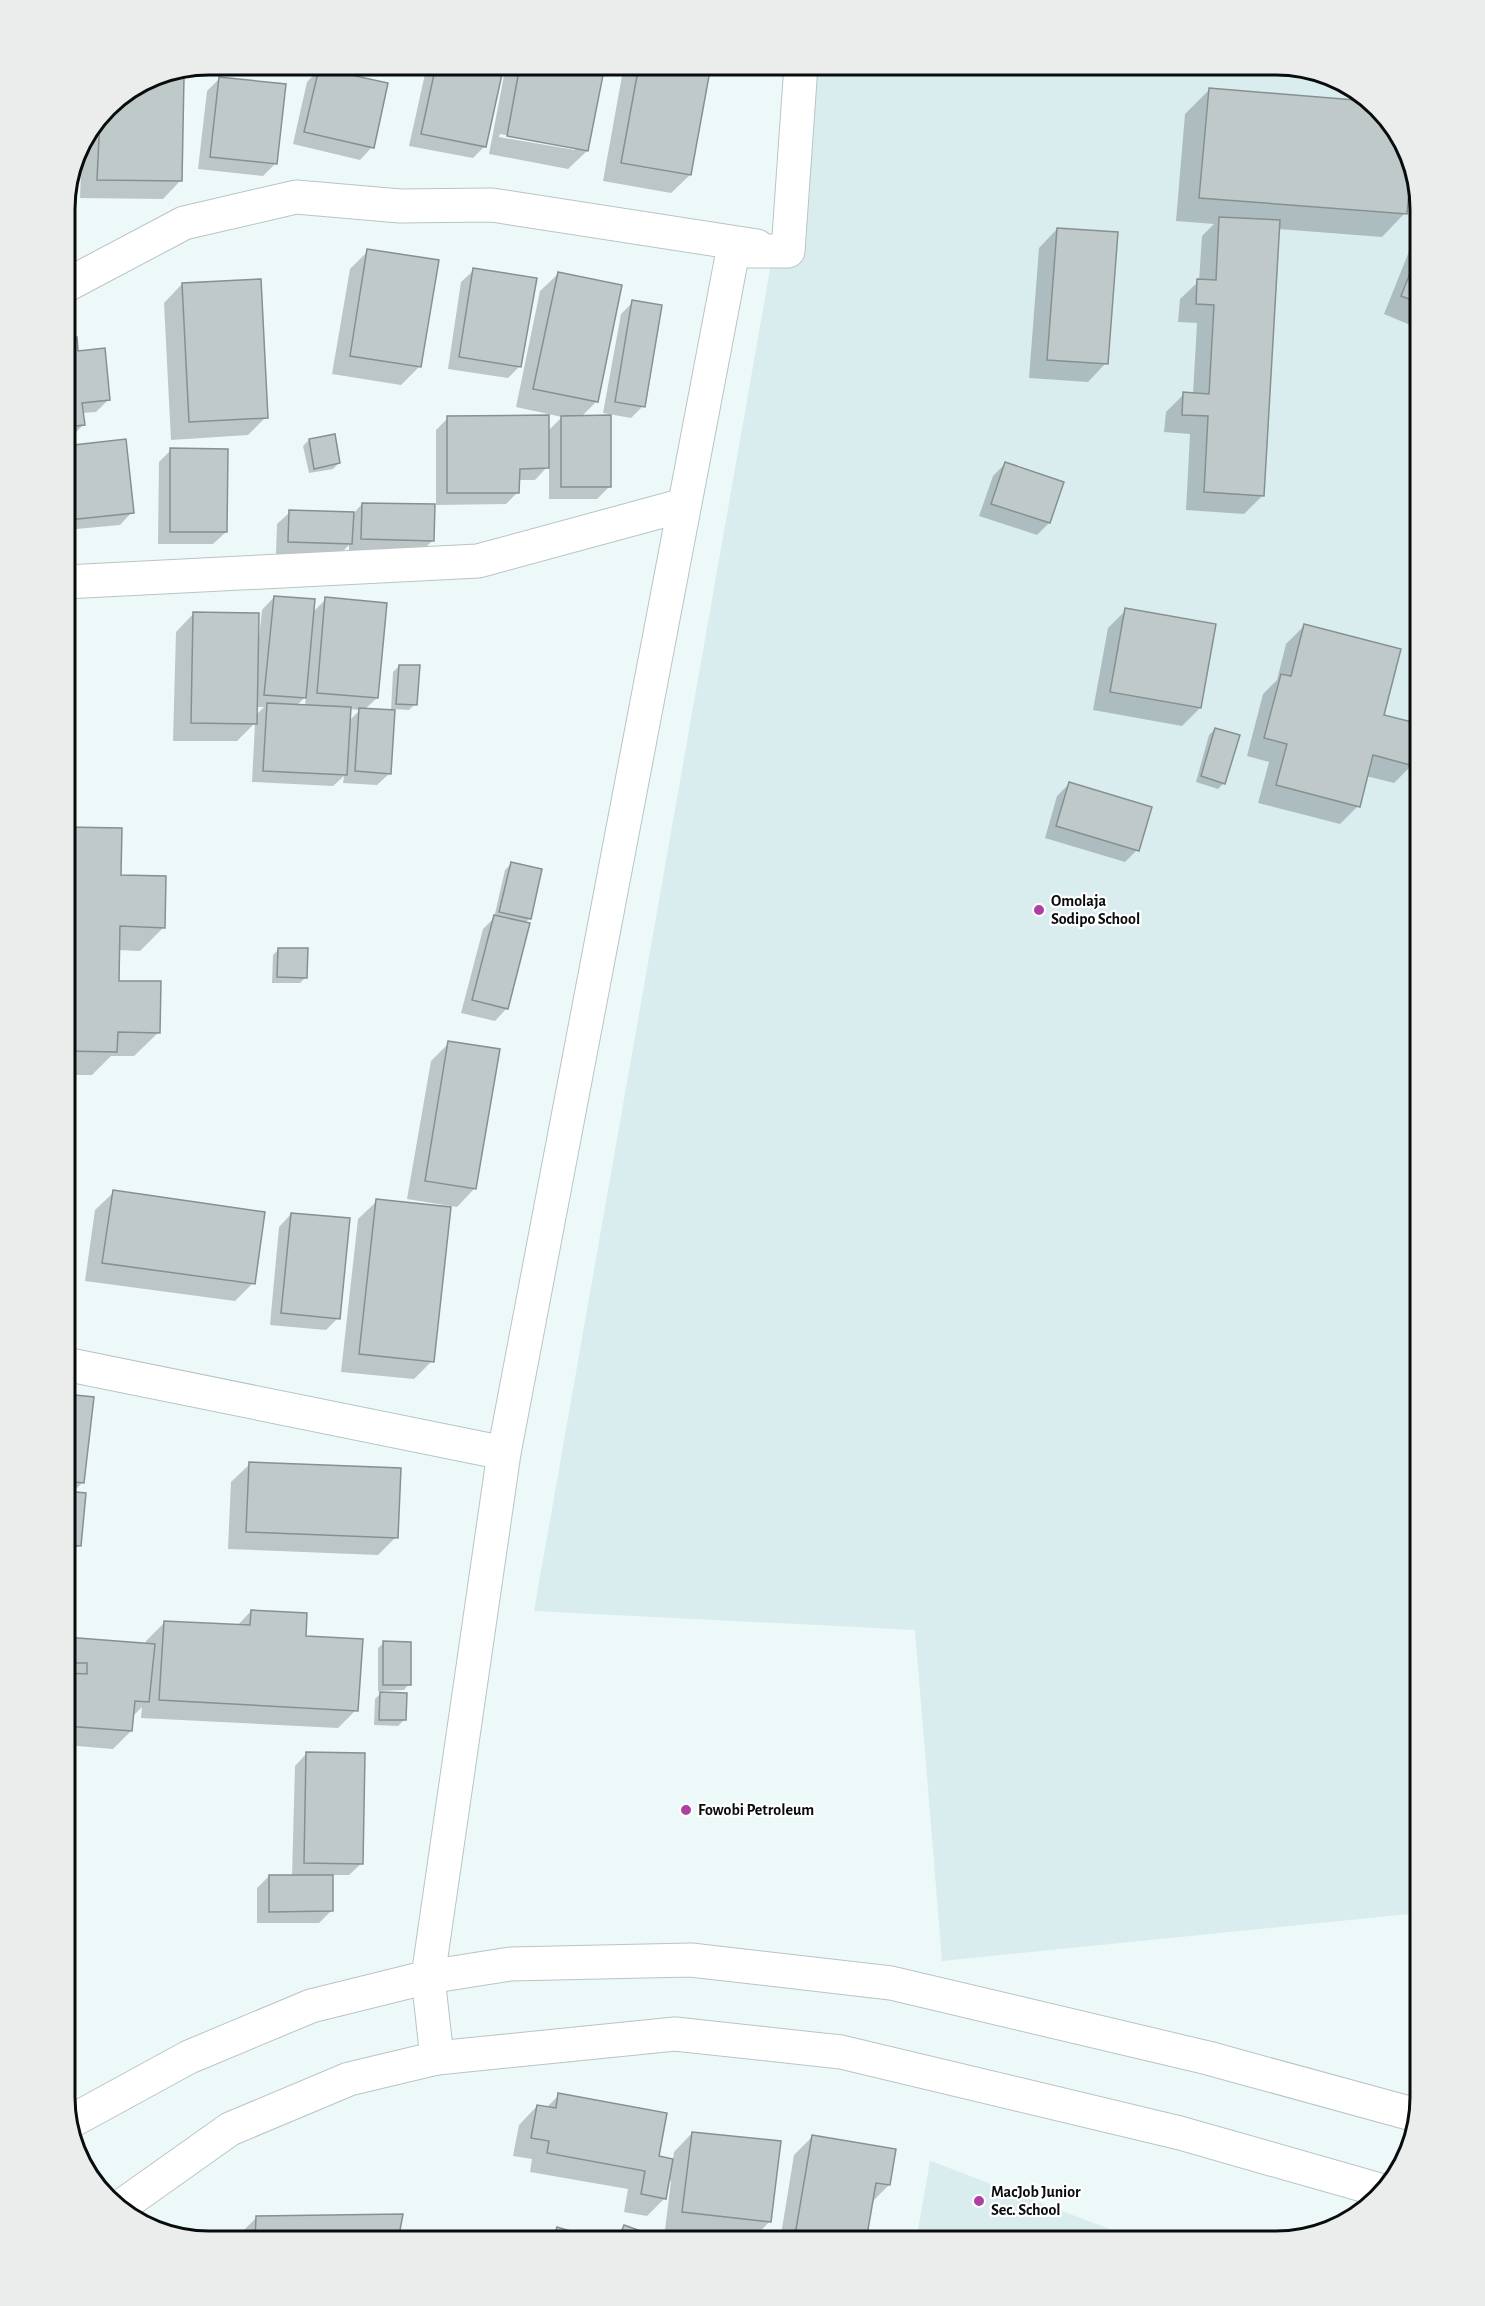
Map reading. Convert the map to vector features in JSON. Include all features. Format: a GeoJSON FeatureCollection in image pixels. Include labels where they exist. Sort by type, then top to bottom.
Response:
{"type":"FeatureCollection","features":[{"type":"Feature","properties":{"kind":"street"},"geometry":{"type":"LineString","coordinates":[[788,251],[800,75]]}},
{"type":"Feature","properties":{"kind":"street"},"geometry":{"type":"LineString","coordinates":[[75,281],[184,223],[296,197],[400,207],[492,205],[788,251]]}},
{"type":"Feature","properties":{"kind":"street"},"geometry":{"type":"LineString","coordinates":[[437,2058],[428,1977],[504,1453],[733,251],[788,251]]}},
{"type":"Feature","properties":{"kind":"street"},"geometry":{"type":"LineString","coordinates":[[75,581],[478,561],[684,505]]}},
{"type":"Feature","properties":{"kind":"street"},"geometry":{"type":"LineString","coordinates":[[75,1366],[504,1453]]}},
{"type":"Feature","properties":{"kind":"street"},"geometry":{"type":"LineString","coordinates":[[77,2118],[189,2057],[310,2006],[428,1977],[510,1964],[691,1960],[891,1983],[1208,2058],[1409,2113]]}},
{"type":"Feature","properties":{"kind":"street"},"geometry":{"type":"LineString","coordinates":[[126,2203],[230,2129],[349,2079],[437,2058],[675,2034],[841,2052],[1180,2133],[1374,2188]]}},
{"type":"Feature","properties":{"kind":"shaded area","name":"Omolaja Sodipo School"},"geometry":{"type":"Polygon","coordinates":[[[804,75],[1285,75],[1319,82],[1336,89],[1365,108],[1388,134],[1403,166],[1409,191],[1410,208],[1410,1914],[942,1961],[915,1630],[534,1611],[804,75]]]}},
{"type":"Feature","properties":{"kind":"shaded area","name":"MacJob Junior Sec. School"},"geometry":{"type":"Polygon","coordinates":[[[931,2161],[1115,2231],[918,2231],[931,2161]]]}},
{"type":"Feature","properties":{"kind":"building"},"geometry":{"type":"Polygon","coordinates":[[[317,75],[351,75],[388,83],[374,148],[304,132],[317,75]]]}},
{"type":"Feature","properties":{"kind":"building"},"geometry":{"type":"Polygon","coordinates":[[[434,75],[502,75],[486,147],[421,134],[434,75]]]}},
{"type":"Feature","properties":{"kind":"building"},"geometry":{"type":"Polygon","coordinates":[[[518,75],[603,75],[588,151],[507,136],[518,75]]]}},
{"type":"Feature","properties":{"kind":"building"},"geometry":{"type":"Polygon","coordinates":[[[637,75],[709,75],[691,175],[621,163],[637,75]]]}},
{"type":"Feature","properties":{"kind":"building"},"geometry":{"type":"Polygon","coordinates":[[[219,77],[286,84],[277,164],[210,157],[219,77]]]}},
{"type":"Feature","properties":{"kind":"building"},"geometry":{"type":"Polygon","coordinates":[[[184,78],[182,181],[97,180],[99,131],[120,108],[134,97],[154,86],[184,78]]]}},
{"type":"Feature","properties":{"kind":"building"},"geometry":{"type":"Polygon","coordinates":[[[1209,88],[1355,100],[1377,120],[1388,134],[1403,166],[1409,191],[1407,214],[1199,198],[1209,88]]]}},
{"type":"Feature","properties":{"kind":"building"},"geometry":{"type":"Polygon","coordinates":[[[1219,217],[1280,220],[1264,496],[1204,492],[1208,416],[1182,415],[1183,392],[1209,394],[1214,305],[1196,304],[1197,279],[1216,280],[1219,217]]]}},
{"type":"Feature","properties":{"kind":"building"},"geometry":{"type":"Polygon","coordinates":[[[1057,228],[1118,232],[1108,364],[1047,360],[1057,228]]]}},
{"type":"Feature","properties":{"kind":"building"},"geometry":{"type":"Polygon","coordinates":[[[367,249],[439,260],[421,367],[350,356],[367,249]]]}},
{"type":"Feature","properties":{"kind":"building"},"geometry":{"type":"Polygon","coordinates":[[[473,268],[537,278],[521,367],[459,357],[473,268]]]}},
{"type":"Feature","properties":{"kind":"building"},"geometry":{"type":"Polygon","coordinates":[[[558,272],[622,285],[598,402],[533,389],[558,272]]]}},
{"type":"Feature","properties":{"kind":"building"},"geometry":{"type":"Polygon","coordinates":[[[1410,273],[1410,299],[1401,296],[1410,273]]]}},
{"type":"Feature","properties":{"kind":"building"},"geometry":{"type":"Polygon","coordinates":[[[261,279],[268,418],[189,422],[182,283],[261,279]]]}},
{"type":"Feature","properties":{"kind":"building"},"geometry":{"type":"Polygon","coordinates":[[[632,300],[662,305],[645,407],[615,402],[632,300]]]}},
{"type":"Feature","properties":{"kind":"building"},"geometry":{"type":"Polygon","coordinates":[[[75,337],[77,337],[78,351],[105,348],[110,400],[82,403],[85,425],[75,426],[75,337]]]}},
{"type":"Feature","properties":{"kind":"building"},"geometry":{"type":"Polygon","coordinates":[[[549,415],[549,468],[520,469],[519,493],[447,493],[447,416],[549,415]]]}},
{"type":"Feature","properties":{"kind":"building"},"geometry":{"type":"Polygon","coordinates":[[[611,415],[611,487],[561,487],[561,416],[611,415]]]}},
{"type":"Feature","properties":{"kind":"building"},"geometry":{"type":"Polygon","coordinates":[[[335,434],[340,463],[314,469],[309,439],[335,434]]]}},
{"type":"Feature","properties":{"kind":"building"},"geometry":{"type":"Polygon","coordinates":[[[126,439],[134,513],[75,519],[75,445],[126,439]]]}},
{"type":"Feature","properties":{"kind":"building"},"geometry":{"type":"Polygon","coordinates":[[[170,448],[228,449],[227,532],[170,532],[170,448]]]}},
{"type":"Feature","properties":{"kind":"building"},"geometry":{"type":"Polygon","coordinates":[[[1005,462],[1064,482],[1050,523],[991,504],[1005,462]]]}},
{"type":"Feature","properties":{"kind":"building"},"geometry":{"type":"Polygon","coordinates":[[[362,503],[435,504],[434,541],[361,539],[362,503]]]}},
{"type":"Feature","properties":{"kind":"building"},"geometry":{"type":"Polygon","coordinates":[[[289,510],[354,512],[352,544],[288,542],[289,510]]]}},
{"type":"Feature","properties":{"kind":"building"},"geometry":{"type":"Polygon","coordinates":[[[274,596],[315,599],[306,698],[264,695],[274,596]]]}},
{"type":"Feature","properties":{"kind":"building"},"geometry":{"type":"Polygon","coordinates":[[[325,597],[387,603],[378,698],[317,693],[325,597]]]}},
{"type":"Feature","properties":{"kind":"building"},"geometry":{"type":"Polygon","coordinates":[[[1125,608],[1216,624],[1201,708],[1110,692],[1125,608]]]}},
{"type":"Feature","properties":{"kind":"building"},"geometry":{"type":"Polygon","coordinates":[[[193,612],[259,613],[257,724],[191,723],[193,612]]]}},
{"type":"Feature","properties":{"kind":"building"},"geometry":{"type":"Polygon","coordinates":[[[1304,624],[1401,649],[1384,715],[1410,722],[1410,765],[1373,755],[1360,807],[1276,785],[1287,744],[1264,738],[1281,674],[1291,676],[1304,624]]]}},
{"type":"Feature","properties":{"kind":"building"},"geometry":{"type":"Polygon","coordinates":[[[399,665],[420,665],[417,705],[396,704],[399,665]]]}},
{"type":"Feature","properties":{"kind":"building"},"geometry":{"type":"Polygon","coordinates":[[[267,703],[351,707],[347,775],[263,771],[267,703]]]}},
{"type":"Feature","properties":{"kind":"building"},"geometry":{"type":"Polygon","coordinates":[[[359,708],[395,710],[391,774],[355,771],[359,708]]]}},
{"type":"Feature","properties":{"kind":"building"},"geometry":{"type":"Polygon","coordinates":[[[1215,728],[1240,735],[1225,784],[1201,776],[1215,728]]]}},
{"type":"Feature","properties":{"kind":"building"},"geometry":{"type":"Polygon","coordinates":[[[1069,782],[1152,807],[1139,851],[1056,826],[1069,782]]]}},
{"type":"Feature","properties":{"kind":"building"},"geometry":{"type":"Polygon","coordinates":[[[75,827],[122,828],[121,875],[166,876],[165,928],[120,926],[119,981],[161,981],[160,1033],[118,1032],[117,1052],[75,1051],[75,827]]]}},
{"type":"Feature","properties":{"kind":"building"},"geometry":{"type":"Polygon","coordinates":[[[511,862],[542,869],[531,919],[499,912],[511,862]]]}},
{"type":"Feature","properties":{"kind":"building"},"geometry":{"type":"Polygon","coordinates":[[[494,915],[530,923],[508,1009],[472,1000],[494,915]]]}},
{"type":"Feature","properties":{"kind":"building"},"geometry":{"type":"Polygon","coordinates":[[[278,948],[308,948],[307,978],[277,977],[278,948]]]}},
{"type":"Feature","properties":{"kind":"building"},"geometry":{"type":"Polygon","coordinates":[[[448,1041],[500,1049],[476,1189],[425,1181],[448,1041]]]}},
{"type":"Feature","properties":{"kind":"building"},"geometry":{"type":"Polygon","coordinates":[[[113,1190],[265,1212],[255,1284],[102,1263],[113,1190]]]}},
{"type":"Feature","properties":{"kind":"building"},"geometry":{"type":"Polygon","coordinates":[[[376,1199],[451,1207],[434,1362],[359,1354],[376,1199]]]}},
{"type":"Feature","properties":{"kind":"building"},"geometry":{"type":"Polygon","coordinates":[[[291,1213],[350,1218],[340,1319],[281,1313],[291,1213]]]}},
{"type":"Feature","properties":{"kind":"building"},"geometry":{"type":"Polygon","coordinates":[[[75,1395],[94,1397],[84,1483],[75,1482],[75,1395]]]}},
{"type":"Feature","properties":{"kind":"building"},"geometry":{"type":"Polygon","coordinates":[[[249,1462],[401,1468],[398,1538],[246,1532],[249,1462]]]}},
{"type":"Feature","properties":{"kind":"building"},"geometry":{"type":"Polygon","coordinates":[[[75,1492],[86,1493],[81,1546],[75,1546],[75,1492]]]}},
{"type":"Feature","properties":{"kind":"building"},"geometry":{"type":"Polygon","coordinates":[[[251,1610],[307,1613],[306,1636],[363,1639],[358,1711],[159,1700],[164,1621],[250,1625],[251,1610]]]}},
{"type":"Feature","properties":{"kind":"building"},"geometry":{"type":"Polygon","coordinates":[[[75,1638],[155,1644],[149,1702],[135,1701],[132,1731],[75,1727],[75,1673],[87,1674],[87,1663],[75,1663],[75,1638]]]}},
{"type":"Feature","properties":{"kind":"building"},"geometry":{"type":"Polygon","coordinates":[[[383,1641],[411,1642],[411,1685],[383,1685],[383,1641]]]}},
{"type":"Feature","properties":{"kind":"building"},"geometry":{"type":"Polygon","coordinates":[[[380,1692],[407,1693],[406,1720],[379,1720],[380,1692]]]}},
{"type":"Feature","properties":{"kind":"building"},"geometry":{"type":"Polygon","coordinates":[[[306,1752],[365,1753],[363,1864],[304,1863],[306,1752]]]}},
{"type":"Feature","properties":{"kind":"building"},"geometry":{"type":"Polygon","coordinates":[[[269,1875],[333,1875],[333,1911],[269,1912],[269,1875]]]}},
{"type":"Feature","properties":{"kind":"building"},"geometry":{"type":"Polygon","coordinates":[[[558,2093],[667,2113],[659,2156],[673,2159],[666,2199],[641,2194],[645,2171],[547,2153],[549,2141],[531,2138],[537,2105],[556,2108],[558,2093]]]}},
{"type":"Feature","properties":{"kind":"building"},"geometry":{"type":"Polygon","coordinates":[[[692,2132],[781,2141],[771,2222],[682,2212],[692,2132]]]}},
{"type":"Feature","properties":{"kind":"building"},"geometry":{"type":"Polygon","coordinates":[[[812,2135],[896,2149],[890,2185],[876,2183],[868,2231],[796,2231],[812,2135]]]}},
{"type":"Feature","properties":{"kind":"building"},"geometry":{"type":"Polygon","coordinates":[[[403,2214],[400,2231],[255,2231],[256,2216],[403,2214]]]}},
{"type":"Feature","properties":{"kind":"building"},"geometry":{"type":"Polygon","coordinates":[[[624,2225],[641,2231],[622,2231],[624,2225]]]}},
{"type":"Feature","properties":{"kind":"building"},"geometry":{"type":"Polygon","coordinates":[[[557,2227],[570,2231],[556,2231],[557,2227]]]}},
{"type":"Feature","properties":{"kind":"place","name":"Omolaja Sodipo School"},"geometry":{"type":"Point","coordinates":[1039,910]}},
{"type":"Feature","properties":{"kind":"place","name":"Fowobi Petroleum"},"geometry":{"type":"Point","coordinates":[686,1810]}},
{"type":"Feature","properties":{"kind":"place","name":"MacJob Junior Sec. School"},"geometry":{"type":"Point","coordinates":[979,2201]}}]}
